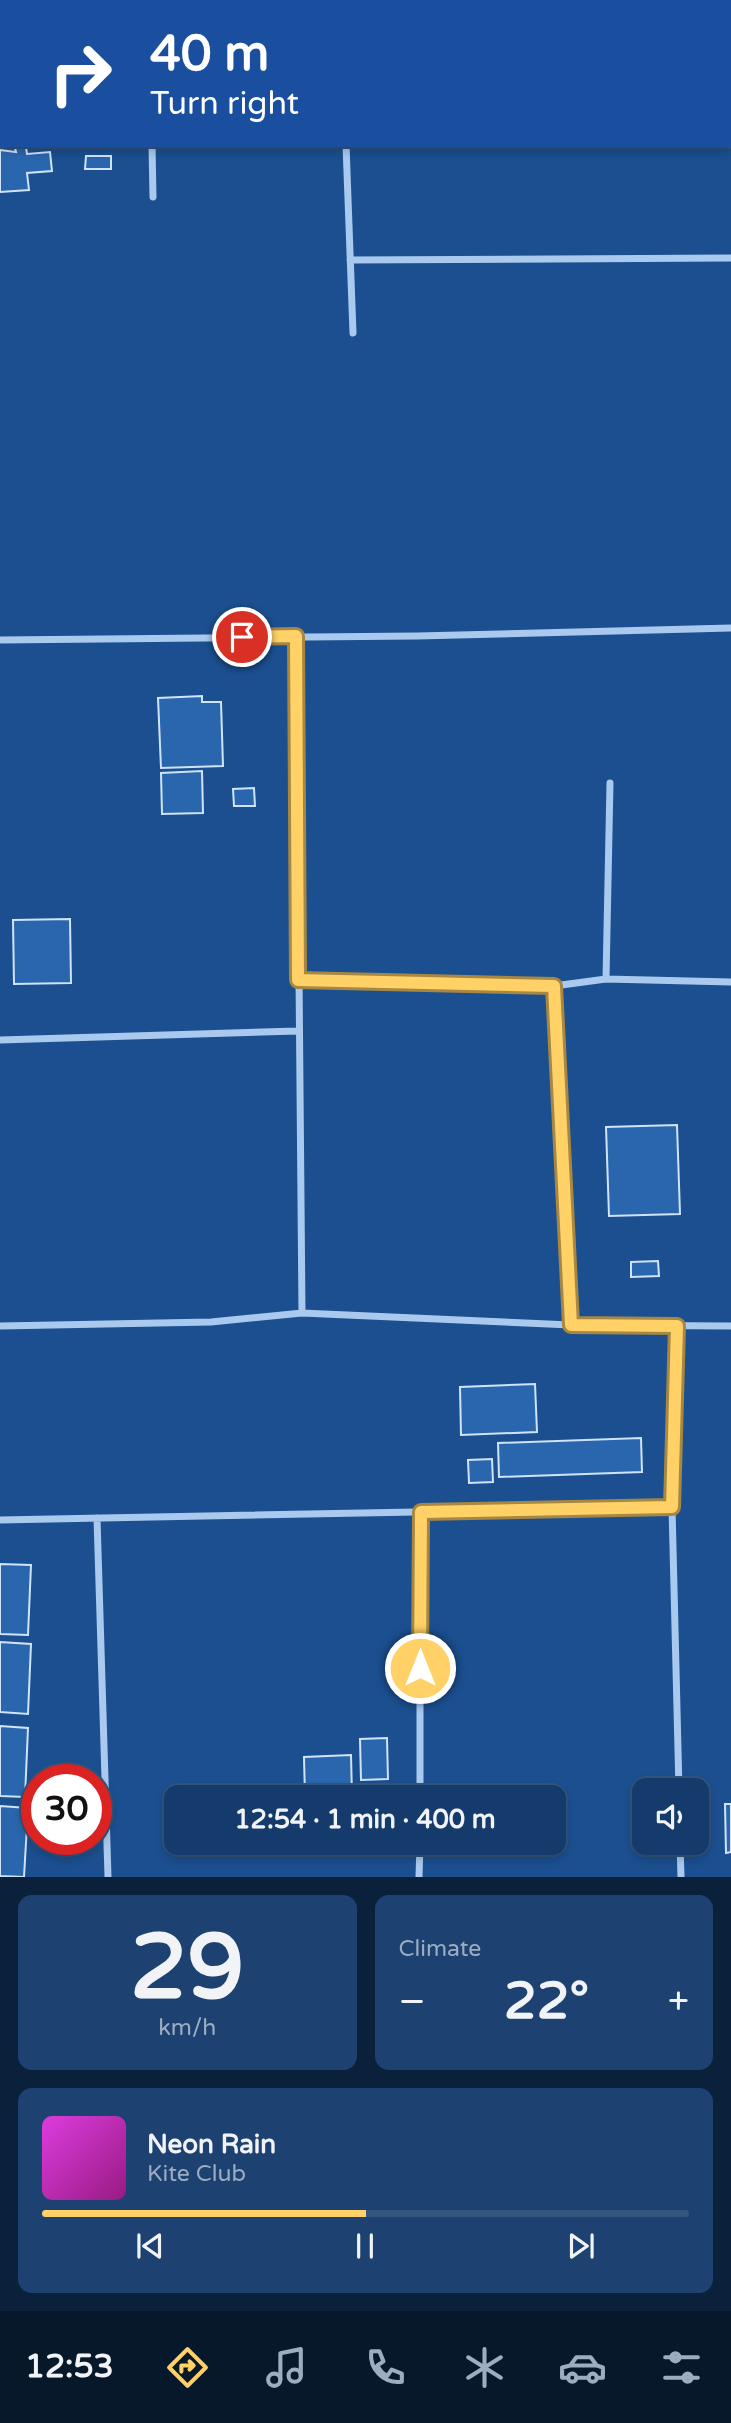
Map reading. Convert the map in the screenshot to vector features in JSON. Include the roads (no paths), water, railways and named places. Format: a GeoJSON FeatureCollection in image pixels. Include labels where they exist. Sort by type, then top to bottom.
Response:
{"type":"FeatureCollection","features":[{"type":"Feature","properties":{"kind":"street"},"geometry":{"type":"LineString","coordinates":[[152,147],[153,197]]}},
{"type":"Feature","properties":{"kind":"street"},"geometry":{"type":"LineString","coordinates":[[346,147],[352,333]]}},
{"type":"Feature","properties":{"kind":"street"},"geometry":{"type":"LineString","coordinates":[[350,260],[731,258]]}},
{"type":"Feature","properties":{"kind":"street"},"geometry":{"type":"LineString","coordinates":[[0,640],[731,628]]}},
{"type":"Feature","properties":{"kind":"street"},"geometry":{"type":"LineString","coordinates":[[296,636],[297,1031],[302,1313]]}},
{"type":"Feature","properties":{"kind":"street"},"geometry":{"type":"LineString","coordinates":[[606,979],[610,783]]}},
{"type":"Feature","properties":{"kind":"street"},"geometry":{"type":"LineString","coordinates":[[298,980],[554,986],[606,979],[731,982]]}},
{"type":"Feature","properties":{"kind":"street"},"geometry":{"type":"LineString","coordinates":[[554,986],[571,1325]]}},
{"type":"Feature","properties":{"kind":"street"},"geometry":{"type":"LineString","coordinates":[[0,1040],[297,1031]]}},
{"type":"Feature","properties":{"kind":"street"},"geometry":{"type":"LineString","coordinates":[[0,1325],[211,1322],[302,1313],[571,1325],[731,1326]]}},
{"type":"Feature","properties":{"kind":"street"},"geometry":{"type":"LineString","coordinates":[[677,1326],[672,1507],[679,1778]]}},
{"type":"Feature","properties":{"kind":"street"},"geometry":{"type":"LineString","coordinates":[[0,1520],[672,1507]]}},
{"type":"Feature","properties":{"kind":"street"},"geometry":{"type":"LineString","coordinates":[[420,1785],[421,1512]]}},
{"type":"Feature","properties":{"kind":"street"},"geometry":{"type":"LineString","coordinates":[[97,1518],[108,1877]]}},
{"type":"Feature","properties":{"kind":"street"},"geometry":{"type":"LineString","coordinates":[[419,1877],[420,1855]]}},
{"type":"Feature","properties":{"kind":"street"},"geometry":{"type":"LineString","coordinates":[[680,1855],[681,1877]]}}]}
